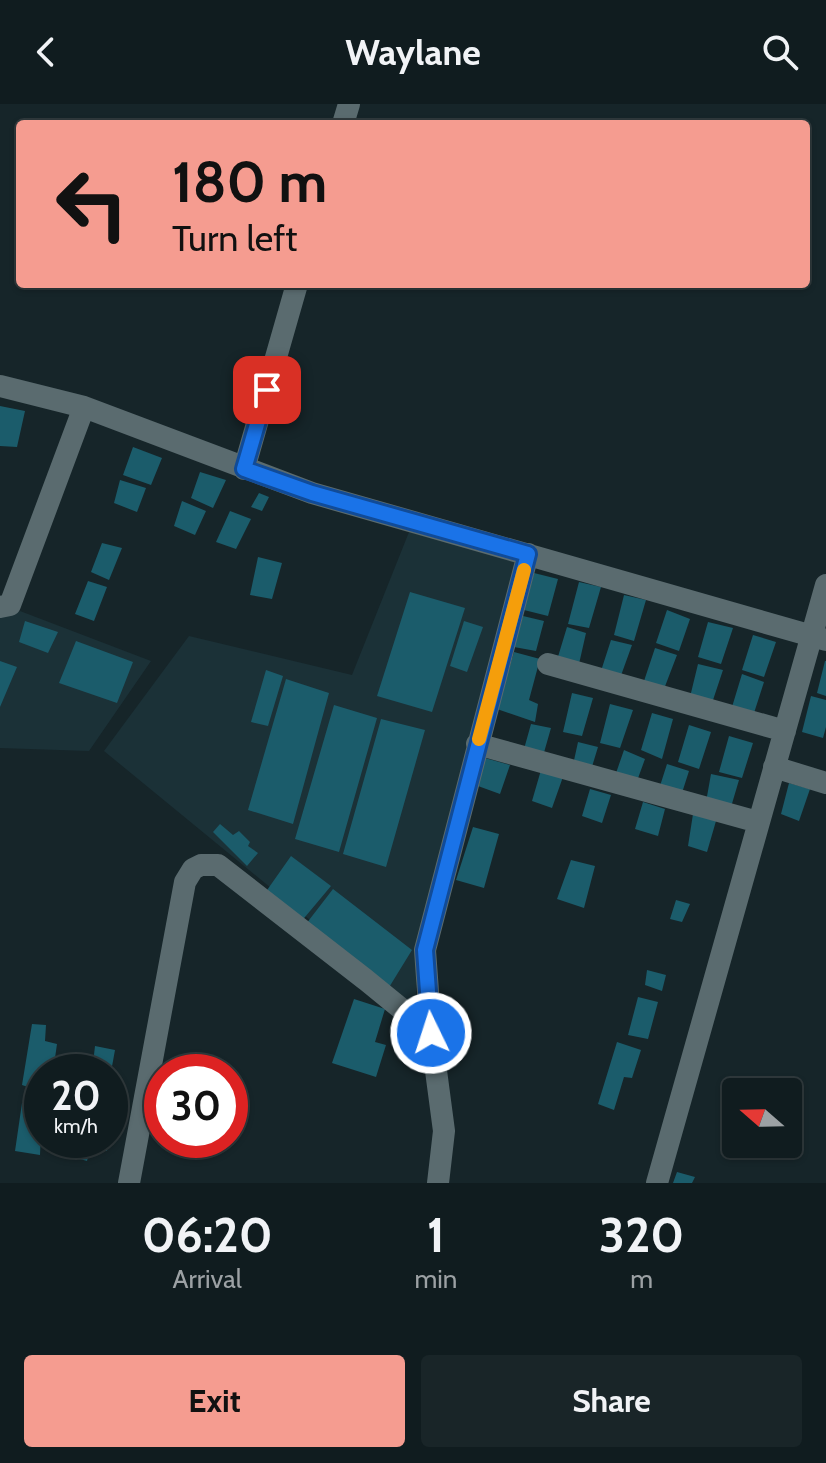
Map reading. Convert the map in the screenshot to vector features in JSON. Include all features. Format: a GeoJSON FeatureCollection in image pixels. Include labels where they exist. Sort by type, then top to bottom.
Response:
{"type":"FeatureCollection","features":[{"type":"Feature","properties":{"kind":"street"},"geometry":{"type":"LineString","coordinates":[[244,469],[296,288]]}},
{"type":"Feature","properties":{"kind":"street"},"geometry":{"type":"LineString","coordinates":[[0,386],[84,407],[312,493],[819,638]]}},
{"type":"Feature","properties":{"kind":"street"},"geometry":{"type":"LineString","coordinates":[[0,607],[10,605],[31,555],[84,407]]}},
{"type":"Feature","properties":{"kind":"street"},"geometry":{"type":"LineString","coordinates":[[438,1183],[444,1131],[431,1033],[425,950],[528,554]]}},
{"type":"Feature","properties":{"kind":"street"},"geometry":{"type":"LineString","coordinates":[[657,1183],[774,767],[819,638],[826,585]]}},
{"type":"Feature","properties":{"kind":"street"},"geometry":{"type":"LineString","coordinates":[[548,664],[785,731]]}},
{"type":"Feature","properties":{"kind":"street"},"geometry":{"type":"LineString","coordinates":[[477,744],[758,822]]}},
{"type":"Feature","properties":{"kind":"street"},"geometry":{"type":"LineString","coordinates":[[774,767],[826,783]]}},
{"type":"Feature","properties":{"kind":"street"},"geometry":{"type":"LineString","coordinates":[[129,1183],[185,882],[193,869],[201,865],[218,865],[431,1033]]}},
{"type":"Feature","properties":{"kind":"shaded area"},"geometry":{"type":"Polygon","coordinates":[[[409,532],[518,560],[417,946],[416,1007],[104,751],[189,636],[352,675],[409,532]]]}},
{"type":"Feature","properties":{"kind":"shaded area"},"geometry":{"type":"Polygon","coordinates":[[[20,611],[151,661],[89,751],[0,748],[0,616],[20,611]]]}},
{"type":"Feature","properties":{"kind":"building"},"geometry":{"type":"Polygon","coordinates":[[[0,406],[25,411],[17,447],[0,446],[0,406]]]}},
{"type":"Feature","properties":{"kind":"building"},"geometry":{"type":"Polygon","coordinates":[[[133,447],[162,458],[151,485],[123,475],[133,447]]]}},
{"type":"Feature","properties":{"kind":"building"},"geometry":{"type":"Polygon","coordinates":[[[200,472],[226,480],[213,508],[191,498],[200,472]]]}},
{"type":"Feature","properties":{"kind":"building"},"geometry":{"type":"Polygon","coordinates":[[[120,480],[146,488],[137,512],[114,503],[120,480]]]}},
{"type":"Feature","properties":{"kind":"building"},"geometry":{"type":"Polygon","coordinates":[[[259,493],[269,497],[262,511],[251,507],[259,493]]]}},
{"type":"Feature","properties":{"kind":"building"},"geometry":{"type":"Polygon","coordinates":[[[182,501],[206,511],[195,535],[174,526],[182,501]]]}},
{"type":"Feature","properties":{"kind":"building"},"geometry":{"type":"Polygon","coordinates":[[[230,511],[251,519],[236,549],[216,542],[230,511]]]}},
{"type":"Feature","properties":{"kind":"building"},"geometry":{"type":"Polygon","coordinates":[[[102,543],[122,548],[109,580],[91,572],[102,543]]]}},
{"type":"Feature","properties":{"kind":"building"},"geometry":{"type":"Polygon","coordinates":[[[258,557],[282,563],[272,599],[250,595],[258,557]]]}},
{"type":"Feature","properties":{"kind":"building"},"geometry":{"type":"Polygon","coordinates":[[[534,573],[558,579],[548,616],[524,610],[534,573]]]}},
{"type":"Feature","properties":{"kind":"building"},"geometry":{"type":"Polygon","coordinates":[[[88,581],[107,587],[94,621],[75,614],[88,581]]]}},
{"type":"Feature","properties":{"kind":"building"},"geometry":{"type":"Polygon","coordinates":[[[579,582],[601,587],[589,628],[568,624],[579,582]]]}},
{"type":"Feature","properties":{"kind":"building"},"geometry":{"type":"Polygon","coordinates":[[[410,592],[465,608],[432,712],[377,696],[410,592]]]}},
{"type":"Feature","properties":{"kind":"building"},"geometry":{"type":"Polygon","coordinates":[[[624,595],[646,600],[634,641],[614,635],[624,595]]]}},
{"type":"Feature","properties":{"kind":"building"},"geometry":{"type":"Polygon","coordinates":[[[667,610],[690,619],[679,651],[656,643],[667,610]]]}},
{"type":"Feature","properties":{"kind":"building"},"geometry":{"type":"Polygon","coordinates":[[[523,616],[544,621],[536,651],[514,647],[523,616]]]}},
{"type":"Feature","properties":{"kind":"building"},"geometry":{"type":"Polygon","coordinates":[[[25,621],[58,632],[48,653],[19,642],[25,621]]]}},
{"type":"Feature","properties":{"kind":"building"},"geometry":{"type":"Polygon","coordinates":[[[464,621],[483,627],[467,672],[450,666],[464,621]]]}},
{"type":"Feature","properties":{"kind":"building"},"geometry":{"type":"Polygon","coordinates":[[[708,622],[733,628],[721,664],[698,657],[708,622]]]}},
{"type":"Feature","properties":{"kind":"building"},"geometry":{"type":"Polygon","coordinates":[[[567,627],[586,633],[579,664],[557,660],[567,627]]]}},
{"type":"Feature","properties":{"kind":"building"},"geometry":{"type":"Polygon","coordinates":[[[753,635],[776,642],[764,677],[742,670],[753,635]]]}},
{"type":"Feature","properties":{"kind":"building"},"geometry":{"type":"Polygon","coordinates":[[[611,640],[632,645],[619,681],[600,674],[611,640]]]}},
{"type":"Feature","properties":{"kind":"building"},"geometry":{"type":"Polygon","coordinates":[[[76,641],[133,662],[117,703],[59,683],[76,641]]]}},
{"type":"Feature","properties":{"kind":"building"},"geometry":{"type":"Polygon","coordinates":[[[655,648],[677,655],[664,689],[644,681],[655,648]]]}},
{"type":"Feature","properties":{"kind":"building"},"geometry":{"type":"Polygon","coordinates":[[[514,652],[540,659],[529,700],[538,704],[535,722],[497,709],[514,652]]]}},
{"type":"Feature","properties":{"kind":"building"},"geometry":{"type":"Polygon","coordinates":[[[0,661],[17,667],[0,707],[0,661]]]}},
{"type":"Feature","properties":{"kind":"building"},"geometry":{"type":"Polygon","coordinates":[[[826,661],[826,696],[817,693],[826,661]]]}},
{"type":"Feature","properties":{"kind":"building"},"geometry":{"type":"Polygon","coordinates":[[[698,664],[723,670],[712,703],[690,697],[698,664]]]}},
{"type":"Feature","properties":{"kind":"building"},"geometry":{"type":"Polygon","coordinates":[[[266,670],[283,676],[268,726],[251,722],[266,670]]]}},
{"type":"Feature","properties":{"kind":"building"},"geometry":{"type":"Polygon","coordinates":[[[742,674],[764,682],[754,713],[732,707],[742,674]]]}},
{"type":"Feature","properties":{"kind":"building"},"geometry":{"type":"Polygon","coordinates":[[[286,679],[329,693],[293,824],[248,810],[286,679]]]}},
{"type":"Feature","properties":{"kind":"building"},"geometry":{"type":"Polygon","coordinates":[[[572,693],[593,698],[582,736],[563,732],[572,693]]]}},
{"type":"Feature","properties":{"kind":"building"},"geometry":{"type":"Polygon","coordinates":[[[811,696],[826,700],[823,738],[802,732],[811,696]]]}},
{"type":"Feature","properties":{"kind":"building"},"geometry":{"type":"Polygon","coordinates":[[[610,704],[633,710],[620,748],[600,743],[610,704]]]}},
{"type":"Feature","properties":{"kind":"building"},"geometry":{"type":"Polygon","coordinates":[[[334,705],[377,718],[339,852],[295,839],[334,705]]]}},
{"type":"Feature","properties":{"kind":"building"},"geometry":{"type":"Polygon","coordinates":[[[652,713],[673,719],[662,759],[641,750],[652,713]]]}},
{"type":"Feature","properties":{"kind":"building"},"geometry":{"type":"Polygon","coordinates":[[[381,719],[425,730],[386,867],[343,854],[381,719]]]}},
{"type":"Feature","properties":{"kind":"building"},"geometry":{"type":"Polygon","coordinates":[[[531,724],[551,728],[543,756],[524,749],[531,724]]]}},
{"type":"Feature","properties":{"kind":"building"},"geometry":{"type":"Polygon","coordinates":[[[689,725],[711,732],[699,769],[678,762],[689,725]]]}},
{"type":"Feature","properties":{"kind":"building"},"geometry":{"type":"Polygon","coordinates":[[[729,736],[753,743],[742,778],[719,772],[729,736]]]}},
{"type":"Feature","properties":{"kind":"building"},"geometry":{"type":"Polygon","coordinates":[[[578,742],[598,747],[591,770],[573,765],[578,742]]]}},
{"type":"Feature","properties":{"kind":"building"},"geometry":{"type":"Polygon","coordinates":[[[624,750],[645,759],[637,781],[615,776],[624,750]]]}},
{"type":"Feature","properties":{"kind":"building"},"geometry":{"type":"Polygon","coordinates":[[[485,758],[510,765],[500,794],[478,786],[485,758]]]}},
{"type":"Feature","properties":{"kind":"building"},"geometry":{"type":"Polygon","coordinates":[[[667,764],[689,771],[681,796],[659,789],[667,764]]]}},
{"type":"Feature","properties":{"kind":"building"},"geometry":{"type":"Polygon","coordinates":[[[541,770],[564,774],[552,808],[532,801],[541,770]]]}},
{"type":"Feature","properties":{"kind":"building"},"geometry":{"type":"Polygon","coordinates":[[[711,774],[739,780],[731,807],[706,802],[711,774]]]}},
{"type":"Feature","properties":{"kind":"building"},"geometry":{"type":"Polygon","coordinates":[[[789,783],[810,789],[799,821],[781,814],[789,783]]]}},
{"type":"Feature","properties":{"kind":"building"},"geometry":{"type":"Polygon","coordinates":[[[590,789],[611,795],[602,823],[582,816],[590,789]]]}},
{"type":"Feature","properties":{"kind":"building"},"geometry":{"type":"Polygon","coordinates":[[[643,802],[665,809],[658,836],[635,829],[643,802]]]}},
{"type":"Feature","properties":{"kind":"building"},"geometry":{"type":"Polygon","coordinates":[[[693,814],[716,821],[707,852],[688,846],[693,814]]]}},
{"type":"Feature","properties":{"kind":"building"},"geometry":{"type":"Polygon","coordinates":[[[220,824],[233,835],[239,831],[250,842],[248,846],[258,853],[247,866],[213,832],[220,824]]]}},
{"type":"Feature","properties":{"kind":"building"},"geometry":{"type":"Polygon","coordinates":[[[473,827],[499,834],[484,888],[456,880],[473,827]]]}},
{"type":"Feature","properties":{"kind":"building"},"geometry":{"type":"Polygon","coordinates":[[[291,856],[331,886],[300,923],[265,893],[291,856]]]}},
{"type":"Feature","properties":{"kind":"building"},"geometry":{"type":"Polygon","coordinates":[[[571,860],[595,866],[584,908],[557,899],[571,860]]]}},
{"type":"Feature","properties":{"kind":"building"},"geometry":{"type":"Polygon","coordinates":[[[333,889],[412,950],[388,989],[306,924],[333,889]]]}},
{"type":"Feature","properties":{"kind":"building"},"geometry":{"type":"Polygon","coordinates":[[[676,900],[690,904],[682,922],[670,919],[676,900]]]}},
{"type":"Feature","properties":{"kind":"building"},"geometry":{"type":"Polygon","coordinates":[[[647,970],[666,975],[662,991],[645,985],[647,970]]]}},
{"type":"Feature","properties":{"kind":"building"},"geometry":{"type":"Polygon","coordinates":[[[638,997],[658,1002],[648,1039],[628,1035],[638,997]]]}},
{"type":"Feature","properties":{"kind":"building"},"geometry":{"type":"Polygon","coordinates":[[[354,999],[385,1009],[375,1042],[386,1045],[376,1077],[332,1063],[354,999]]]}},
{"type":"Feature","properties":{"kind":"building"},"geometry":{"type":"Polygon","coordinates":[[[32,1024],[46,1025],[45,1041],[57,1044],[56,1054],[27,1054],[32,1024]]]}},
{"type":"Feature","properties":{"kind":"building"},"geometry":{"type":"Polygon","coordinates":[[[617,1042],[641,1050],[632,1078],[624,1077],[614,1110],[598,1104],[617,1042]]]}},
{"type":"Feature","properties":{"kind":"building"},"geometry":{"type":"Polygon","coordinates":[[[95,1046],[115,1050],[114,1054],[94,1054],[95,1046]]]}},
{"type":"Feature","properties":{"kind":"building"},"geometry":{"type":"Polygon","coordinates":[[[22,1103],[24,1152],[15,1151],[22,1103]]]}},
{"type":"Feature","properties":{"kind":"building"},"geometry":{"type":"Polygon","coordinates":[[[677,1172],[695,1177],[692,1183],[673,1183],[677,1172]]]}},
{"type":"Feature","properties":{"kind":"slow traffic"},"geometry":{"type":"LineString","coordinates":[[479,739],[524,570]]}},
{"type":"Feature","properties":{"kind":"route"},"geometry":{"type":"LineString","coordinates":[[267,390],[244,469],[312,493],[528,554],[425,950],[431,1033]]}}]}
